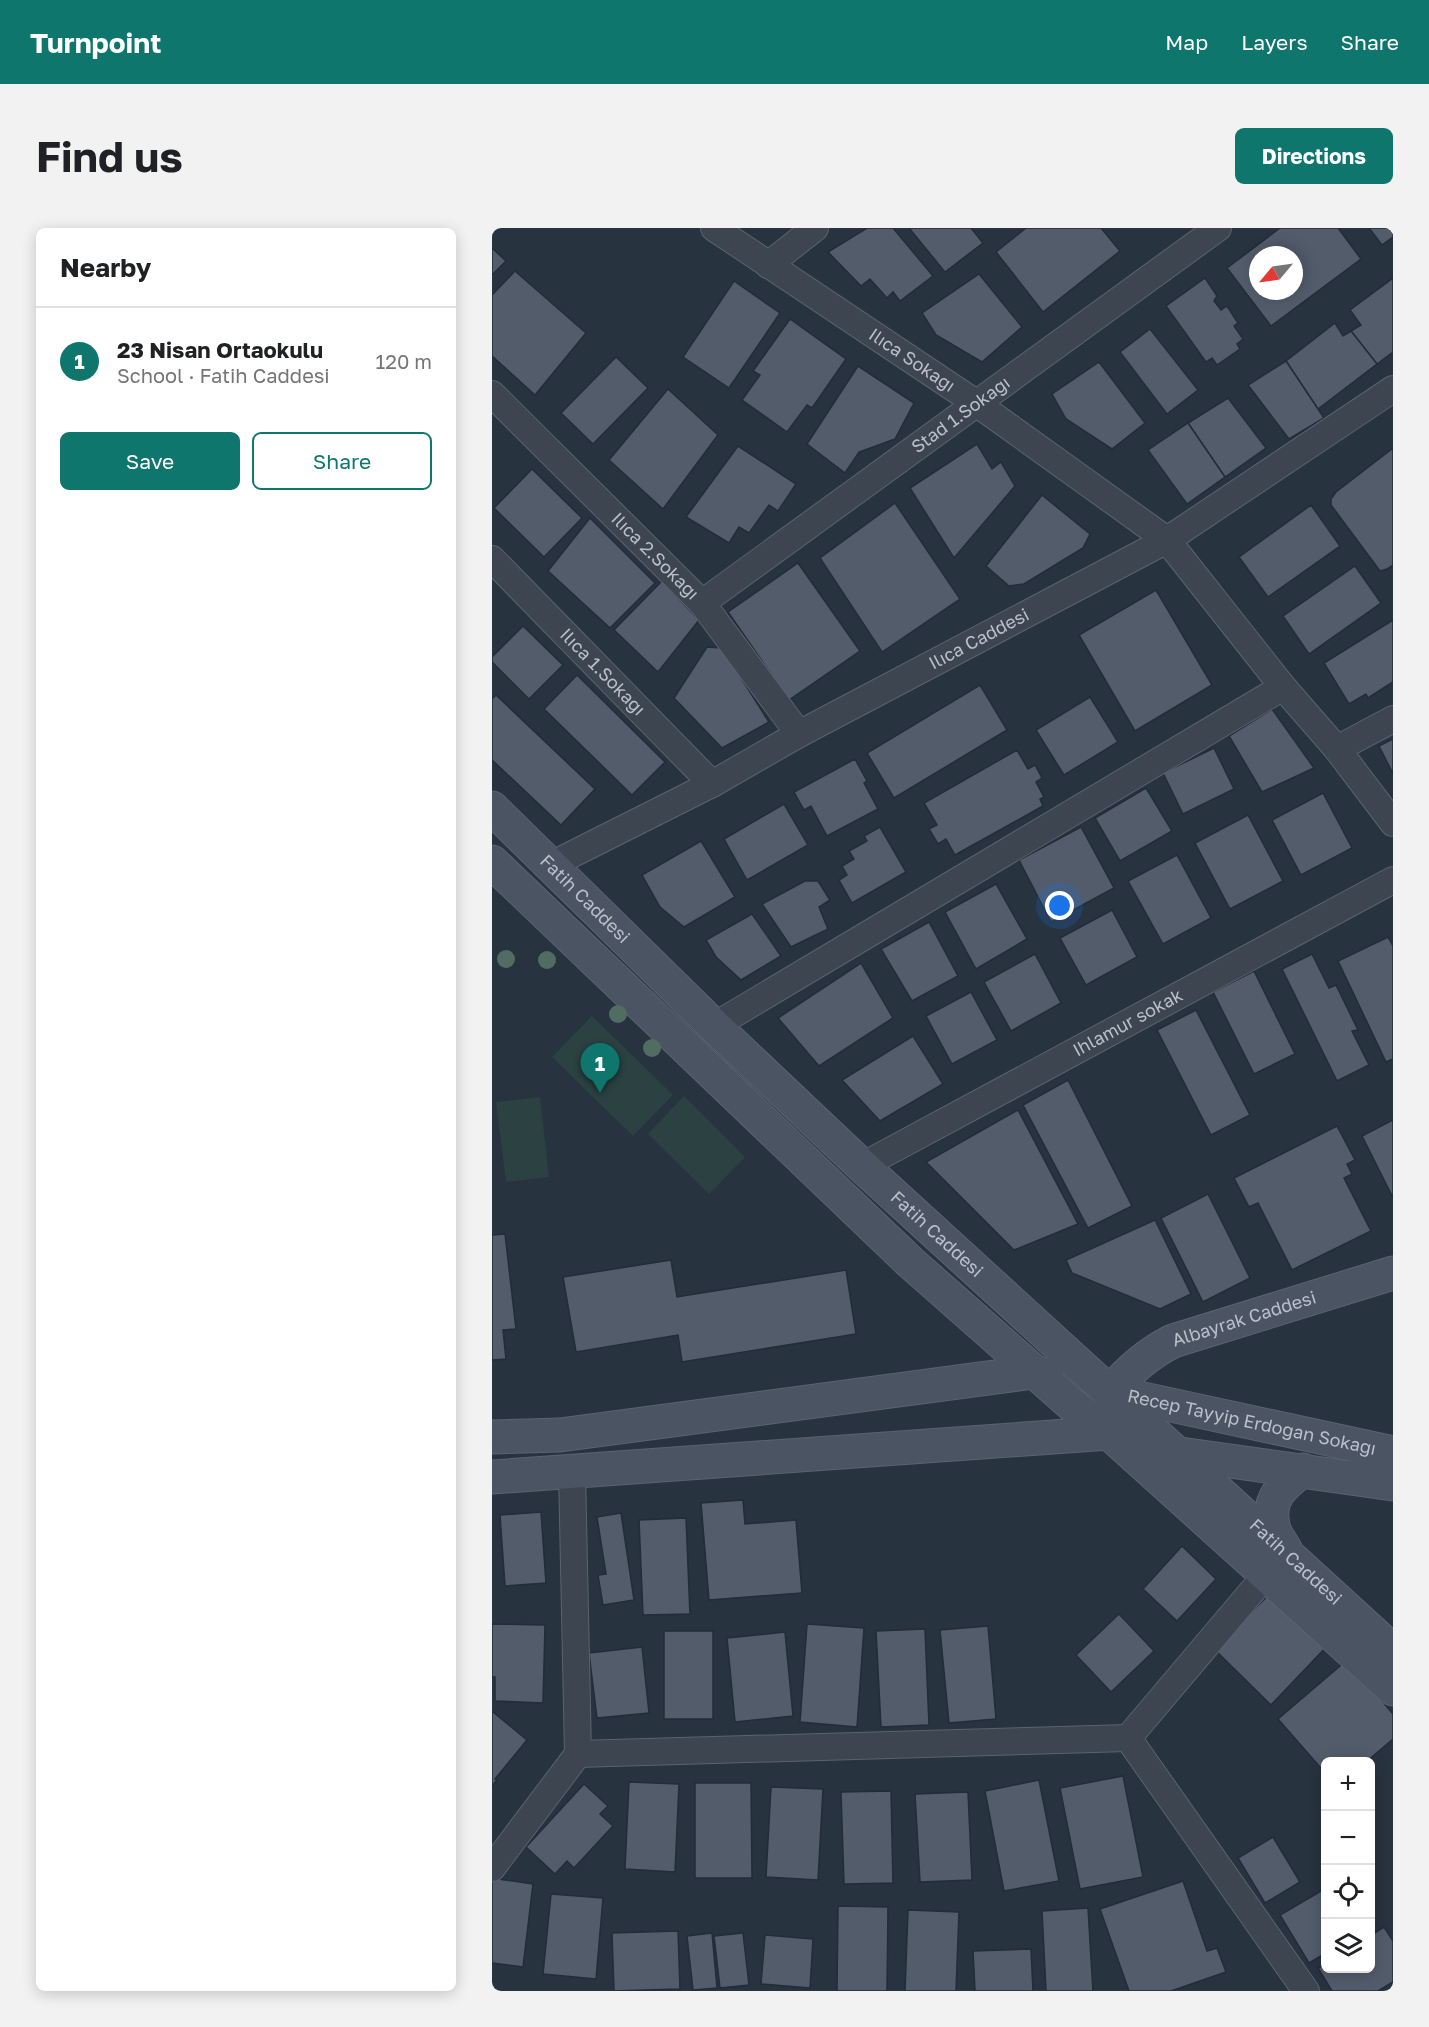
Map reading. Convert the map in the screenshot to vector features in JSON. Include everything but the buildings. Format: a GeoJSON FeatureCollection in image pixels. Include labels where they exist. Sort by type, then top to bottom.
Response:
{"type":"FeatureCollection","features":[{"type":"Feature","properties":{"kind":"main road","name":"Fatih Caddesi"},"geometry":{"type":"LineString","coordinates":[[492,808],[714,1026],[862,1166],[1178,1454],[1277,1565],[1393,1689]]}},
{"type":"Feature","properties":{"kind":"main road","name":"Fatih Caddesi"},"geometry":{"type":"LineString","coordinates":[[492,861],[910,1262],[1033,1372],[1277,1565],[1393,1651]]}},
{"type":"Feature","properties":{"kind":"main road","name":"Albayrak Caddesi"},"geometry":{"type":"LineString","coordinates":[[1110,1392],[1134,1366],[1173,1341],[1393,1274]]}},
{"type":"Feature","properties":{"kind":"main road","name":"Recep Tayyip Erdoğan Sokağı"},"geometry":{"type":"LineString","coordinates":[[1033,1372],[1110,1392],[1393,1453]]}},
{"type":"Feature","properties":{"kind":"main road"},"geometry":{"type":"LineString","coordinates":[[492,1437],[560,1435],[1033,1372]]}},
{"type":"Feature","properties":{"kind":"main road","name":"Recep Tayyip Erdoğan Sokağı"},"geometry":{"type":"LineString","coordinates":[[1109,1433],[1178,1454],[1393,1484]]}},
{"type":"Feature","properties":{"kind":"main road"},"geometry":{"type":"LineString","coordinates":[[492,1477],[1109,1433]]}},
{"type":"Feature","properties":{"kind":"main road"},"geometry":{"type":"LineString","coordinates":[[1277,1565],[1272,1509],[1278,1491],[1303,1470]]}},
{"type":"Feature","properties":{"kind":"street","name":"Ilıca Sokağı"},"geometry":{"type":"LineString","coordinates":[[714,228],[976,403],[1167,540],[1283,687],[1337,748],[1393,823]]}},
{"type":"Feature","properties":{"kind":"street"},"geometry":{"type":"LineString","coordinates":[[768,265],[815,228]]}},
{"type":"Feature","properties":{"kind":"street","name":"Stad 1.Sokağı"},"geometry":{"type":"LineString","coordinates":[[702,603],[1218,228]]}},
{"type":"Feature","properties":{"kind":"street","name":"Ilıca Caddesi"},"geometry":{"type":"LineString","coordinates":[[551,865],[712,784],[799,734],[1167,540],[1393,389]]}},
{"type":"Feature","properties":{"kind":"street","name":"Ilıca 2.Sokağı"},"geometry":{"type":"LineString","coordinates":[[492,394],[702,603],[799,734]]}},
{"type":"Feature","properties":{"kind":"street","name":"Ilıca 1.Sokağı"},"geometry":{"type":"LineString","coordinates":[[492,559],[712,784]]}},
{"type":"Feature","properties":{"kind":"street"},"geometry":{"type":"LineString","coordinates":[[714,1026],[1283,687]]}},
{"type":"Feature","properties":{"kind":"street"},"geometry":{"type":"LineString","coordinates":[[1337,748],[1393,719]]}},
{"type":"Feature","properties":{"kind":"street","name":"Ihlamur sokak"},"geometry":{"type":"LineString","coordinates":[[862,1166],[1393,880]]}},
{"type":"Feature","properties":{"kind":"street"},"geometry":{"type":"LineString","coordinates":[[492,1868],[578,1754],[572,1471]]}},
{"type":"Feature","properties":{"kind":"street"},"geometry":{"type":"LineString","coordinates":[[578,1754],[1128,1738],[1277,1565]]}},
{"type":"Feature","properties":{"kind":"street"},"geometry":{"type":"LineString","coordinates":[[1128,1738],[1298,1989]]}},
{"type":"Feature","properties":{"kind":"green space"},"geometry":{"type":"Polygon","coordinates":[[[592,1016],[673,1095],[633,1136],[552,1057],[592,1016]]]}},
{"type":"Feature","properties":{"kind":"green space"},"geometry":{"type":"Polygon","coordinates":[[[684,1096],[745,1157],[709,1194],[648,1134],[684,1096]]]}},
{"type":"Feature","properties":{"kind":"green space"},"geometry":{"type":"Polygon","coordinates":[[[540,1097],[549,1177],[506,1182],[496,1102],[540,1097]]]}},
{"type":"Feature","properties":{"kind":"place","name":"23 Nisan Ortaokulu"},"geometry":{"type":"Point","coordinates":[600,1093]}}]}
